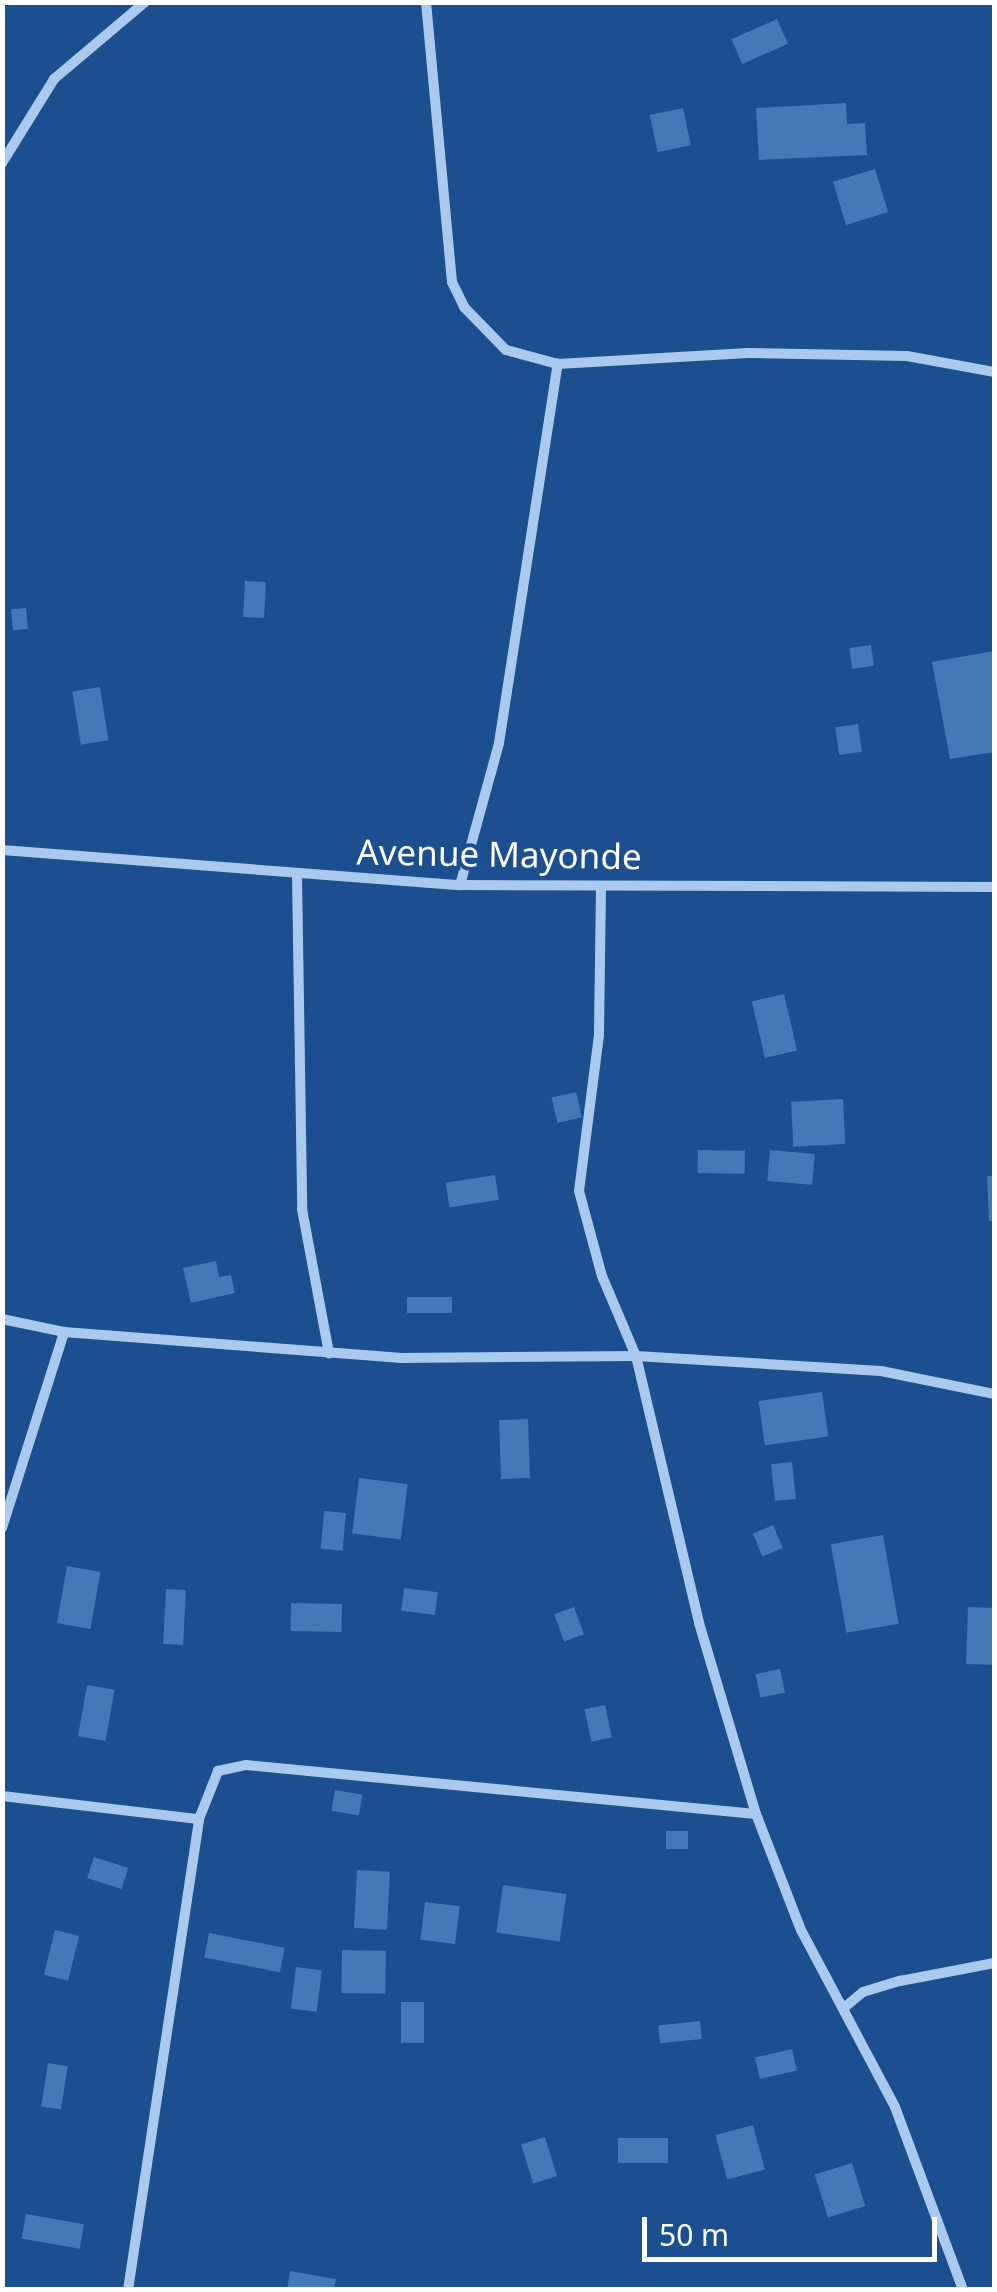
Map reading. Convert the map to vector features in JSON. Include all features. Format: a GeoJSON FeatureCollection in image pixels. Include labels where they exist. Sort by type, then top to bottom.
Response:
{"type":"FeatureCollection","features":[{"type":"Feature","properties":{"kind":"street"},"geometry":{"type":"LineString","coordinates":[[2,163],[54,79],[145,2]]}},
{"type":"Feature","properties":{"kind":"street"},"geometry":{"type":"LineString","coordinates":[[426,2],[452,282],[464,307],[506,350],[558,364],[862,354],[994,372]]}},
{"type":"Feature","properties":{"kind":"street"},"geometry":{"type":"LineString","coordinates":[[460,886],[498,743],[558,364]]}},
{"type":"Feature","properties":{"kind":"street","name":"Avenue Mayonde"},"geometry":{"type":"LineString","coordinates":[[2,850],[95,852],[296,875],[460,886],[601,888],[716,882],[994,888]]}},
{"type":"Feature","properties":{"kind":"street"},"geometry":{"type":"LineString","coordinates":[[296,875],[301,1192],[329,1353]]}},
{"type":"Feature","properties":{"kind":"street"},"geometry":{"type":"LineString","coordinates":[[601,888],[599,1035],[579,1191],[602,1276],[636,1356],[698,1623],[756,1814],[801,1930],[896,2107],[962,2290]]}},
{"type":"Feature","properties":{"kind":"street"},"geometry":{"type":"LineString","coordinates":[[2,1318],[64,1332],[329,1353],[636,1356],[881,1372],[994,1394]]}},
{"type":"Feature","properties":{"kind":"street"},"geometry":{"type":"LineString","coordinates":[[2,1528],[64,1332]]}},
{"type":"Feature","properties":{"kind":"street"},"geometry":{"type":"LineString","coordinates":[[128,2290],[199,1819],[218,1771],[246,1765],[756,1814]]}},
{"type":"Feature","properties":{"kind":"street"},"geometry":{"type":"LineString","coordinates":[[2,1796],[199,1819]]}},
{"type":"Feature","properties":{"kind":"street"},"geometry":{"type":"LineString","coordinates":[[845,2008],[863,1992],[994,1963]]}},
{"type":"Feature","properties":{"kind":"building"},"geometry":{"type":"Polygon","coordinates":[[[777,19],[788,44],[742,64],[731,39],[777,19]]]}},
{"type":"Feature","properties":{"kind":"building"},"geometry":{"type":"Polygon","coordinates":[[[846,103],[847,124],[865,123],[867,155],[759,160],[756,108],[846,103]]]}},
{"type":"Feature","properties":{"kind":"building"},"geometry":{"type":"Polygon","coordinates":[[[683,108],[691,145],[658,152],[650,115],[683,108]]]}},
{"type":"Feature","properties":{"kind":"building"},"geometry":{"type":"Polygon","coordinates":[[[875,169],[888,212],[846,225],[833,182],[875,169]]]}},
{"type":"Feature","properties":{"kind":"building"},"geometry":{"type":"Polygon","coordinates":[[[245,581],[266,582],[264,618],[243,617],[245,581]]]}},
{"type":"Feature","properties":{"kind":"building"},"geometry":{"type":"Polygon","coordinates":[[[26,608],[28,629],[13,630],[11,609],[26,608]]]}},
{"type":"Feature","properties":{"kind":"building"},"geometry":{"type":"Polygon","coordinates":[[[871,645],[874,666],[852,669],[849,648],[871,645]]]}},
{"type":"Feature","properties":{"kind":"building"},"geometry":{"type":"Polygon","coordinates":[[[994,651],[994,752],[950,759],[932,662],[994,651]]]}},
{"type":"Feature","properties":{"kind":"building"},"geometry":{"type":"Polygon","coordinates":[[[100,687],[108,740],[81,745],[72,691],[100,687]]]}},
{"type":"Feature","properties":{"kind":"building"},"geometry":{"type":"Polygon","coordinates":[[[858,724],[862,752],[839,755],[835,727],[858,724]]]}},
{"type":"Feature","properties":{"kind":"building"},"geometry":{"type":"Polygon","coordinates":[[[784,994],[797,1051],[765,1058],[752,1001],[784,994]]]}},
{"type":"Feature","properties":{"kind":"building"},"geometry":{"type":"Polygon","coordinates":[[[576,1092],[582,1117],[557,1123],[552,1098],[576,1092]]]}},
{"type":"Feature","properties":{"kind":"building"},"geometry":{"type":"Polygon","coordinates":[[[843,1099],[845,1144],[793,1147],[791,1102],[843,1099]]]}},
{"type":"Feature","properties":{"kind":"building"},"geometry":{"type":"Polygon","coordinates":[[[698,1150],[745,1151],[745,1174],[698,1173],[698,1150]]]}},
{"type":"Feature","properties":{"kind":"building"},"geometry":{"type":"Polygon","coordinates":[[[770,1150],[815,1154],[812,1185],[767,1181],[770,1150]]]}},
{"type":"Feature","properties":{"kind":"building"},"geometry":{"type":"Polygon","coordinates":[[[495,1175],[499,1200],[450,1208],[446,1183],[495,1175]]]}},
{"type":"Feature","properties":{"kind":"building"},"geometry":{"type":"Polygon","coordinates":[[[987,1176],[994,1176],[994,1221],[989,1221],[987,1176]]]}},
{"type":"Feature","properties":{"kind":"building"},"geometry":{"type":"Polygon","coordinates":[[[216,1261],[219,1277],[231,1275],[235,1293],[191,1303],[183,1268],[216,1261]]]}},
{"type":"Feature","properties":{"kind":"building"},"geometry":{"type":"Polygon","coordinates":[[[407,1297],[452,1297],[452,1313],[407,1313],[407,1297]]]}},
{"type":"Feature","properties":{"kind":"building"},"geometry":{"type":"Polygon","coordinates":[[[822,1392],[828,1437],[765,1445],[759,1401],[822,1392]]]}},
{"type":"Feature","properties":{"kind":"building"},"geometry":{"type":"Polygon","coordinates":[[[528,1419],[530,1478],[501,1479],[499,1420],[528,1419]]]}},
{"type":"Feature","properties":{"kind":"building"},"geometry":{"type":"Polygon","coordinates":[[[792,1462],[796,1499],[775,1501],[771,1464],[792,1462]]]}},
{"type":"Feature","properties":{"kind":"building"},"geometry":{"type":"Polygon","coordinates":[[[359,1478],[408,1484],[401,1540],[352,1534],[359,1478]]]}},
{"type":"Feature","properties":{"kind":"building"},"geometry":{"type":"Polygon","coordinates":[[[324,1511],[346,1513],[343,1551],[321,1549],[324,1511]]]}},
{"type":"Feature","properties":{"kind":"building"},"geometry":{"type":"Polygon","coordinates":[[[773,1525],[783,1548],[763,1557],[753,1534],[773,1525]]]}},
{"type":"Feature","properties":{"kind":"building"},"geometry":{"type":"Polygon","coordinates":[[[883,1535],[899,1624],[846,1633],[831,1544],[883,1535]]]}},
{"type":"Feature","properties":{"kind":"building"},"geometry":{"type":"Polygon","coordinates":[[[67,1566],[100,1572],[90,1629],[57,1623],[67,1566]]]}},
{"type":"Feature","properties":{"kind":"building"},"geometry":{"type":"Polygon","coordinates":[[[404,1588],[438,1592],[435,1615],[401,1611],[404,1588]]]}},
{"type":"Feature","properties":{"kind":"building"},"geometry":{"type":"Polygon","coordinates":[[[166,1589],[186,1590],[183,1645],[163,1644],[166,1589]]]}},
{"type":"Feature","properties":{"kind":"building"},"geometry":{"type":"Polygon","coordinates":[[[291,1603],[342,1604],[342,1632],[291,1631],[291,1603]]]}},
{"type":"Feature","properties":{"kind":"building"},"geometry":{"type":"Polygon","coordinates":[[[574,1607],[584,1634],[564,1641],[554,1614],[574,1607]]]}},
{"type":"Feature","properties":{"kind":"building"},"geometry":{"type":"Polygon","coordinates":[[[968,1607],[994,1608],[992,1665],[966,1664],[968,1607]]]}},
{"type":"Feature","properties":{"kind":"building"},"geometry":{"type":"Polygon","coordinates":[[[780,1669],[785,1692],[761,1698],[756,1674],[780,1669]]]}},
{"type":"Feature","properties":{"kind":"building"},"geometry":{"type":"Polygon","coordinates":[[[87,1685],[115,1690],[106,1741],[78,1736],[87,1685]]]}},
{"type":"Feature","properties":{"kind":"building"},"geometry":{"type":"Polygon","coordinates":[[[605,1705],[612,1737],[591,1742],[584,1709],[605,1705]]]}},
{"type":"Feature","properties":{"kind":"building"},"geometry":{"type":"Polygon","coordinates":[[[335,1790],[363,1795],[359,1816],[331,1811],[335,1790]]]}},
{"type":"Feature","properties":{"kind":"building"},"geometry":{"type":"Polygon","coordinates":[[[666,1831],[688,1831],[688,1849],[666,1849],[666,1831]]]}},
{"type":"Feature","properties":{"kind":"building"},"geometry":{"type":"Polygon","coordinates":[[[94,1857],[128,1868],[121,1889],[87,1878],[94,1857]]]}},
{"type":"Feature","properties":{"kind":"building"},"geometry":{"type":"Polygon","coordinates":[[[357,1870],[390,1872],[387,1930],[354,1928],[357,1870]]]}},
{"type":"Feature","properties":{"kind":"building"},"geometry":{"type":"Polygon","coordinates":[[[503,1885],[566,1894],[560,1941],[496,1933],[503,1885]]]}},
{"type":"Feature","properties":{"kind":"building"},"geometry":{"type":"Polygon","coordinates":[[[425,1902],[460,1906],[455,1944],[420,1940],[425,1902]]]}},
{"type":"Feature","properties":{"kind":"building"},"geometry":{"type":"Polygon","coordinates":[[[55,1930],[79,1936],[68,1981],[44,1975],[55,1930]]]}},
{"type":"Feature","properties":{"kind":"building"},"geometry":{"type":"Polygon","coordinates":[[[209,1933],[285,1948],[280,1972],[204,1958],[209,1933]]]}},
{"type":"Feature","properties":{"kind":"building"},"geometry":{"type":"Polygon","coordinates":[[[342,1950],[386,1951],[385,1994],[341,1993],[342,1950]]]}},
{"type":"Feature","properties":{"kind":"building"},"geometry":{"type":"Polygon","coordinates":[[[296,1967],[322,1970],[317,2012],[291,2009],[296,1967]]]}},
{"type":"Feature","properties":{"kind":"building"},"geometry":{"type":"Polygon","coordinates":[[[401,2002],[424,2002],[424,2043],[401,2043],[401,2002]]]}},
{"type":"Feature","properties":{"kind":"building"},"geometry":{"type":"Polygon","coordinates":[[[700,2021],[702,2039],[660,2043],[658,2025],[700,2021]]]}},
{"type":"Feature","properties":{"kind":"building"},"geometry":{"type":"Polygon","coordinates":[[[792,2049],[797,2070],[760,2079],[755,2058],[792,2049]]]}},
{"type":"Feature","properties":{"kind":"building"},"geometry":{"type":"Polygon","coordinates":[[[48,2063],[68,2066],[61,2110],[41,2106],[48,2063]]]}},
{"type":"Feature","properties":{"kind":"building"},"geometry":{"type":"Polygon","coordinates":[[[753,2125],[765,2169],[727,2180],[715,2135],[753,2125]]]}},
{"type":"Feature","properties":{"kind":"building"},"geometry":{"type":"Polygon","coordinates":[[[545,2137],[557,2176],[533,2184],[521,2144],[545,2137]]]}},
{"type":"Feature","properties":{"kind":"building"},"geometry":{"type":"Polygon","coordinates":[[[618,2138],[668,2138],[668,2163],[618,2163],[618,2138]]]}},
{"type":"Feature","properties":{"kind":"building"},"geometry":{"type":"Polygon","coordinates":[[[852,2163],[865,2206],[828,2217],[815,2174],[852,2163]]]}},
{"type":"Feature","properties":{"kind":"building"},"geometry":{"type":"Polygon","coordinates":[[[26,2214],[84,2224],[80,2249],[22,2239],[26,2214]]]}},
{"type":"Feature","properties":{"kind":"building"},"geometry":{"type":"Polygon","coordinates":[[[290,2271],[336,2279],[334,2290],[287,2290],[290,2271]]]}}]}
